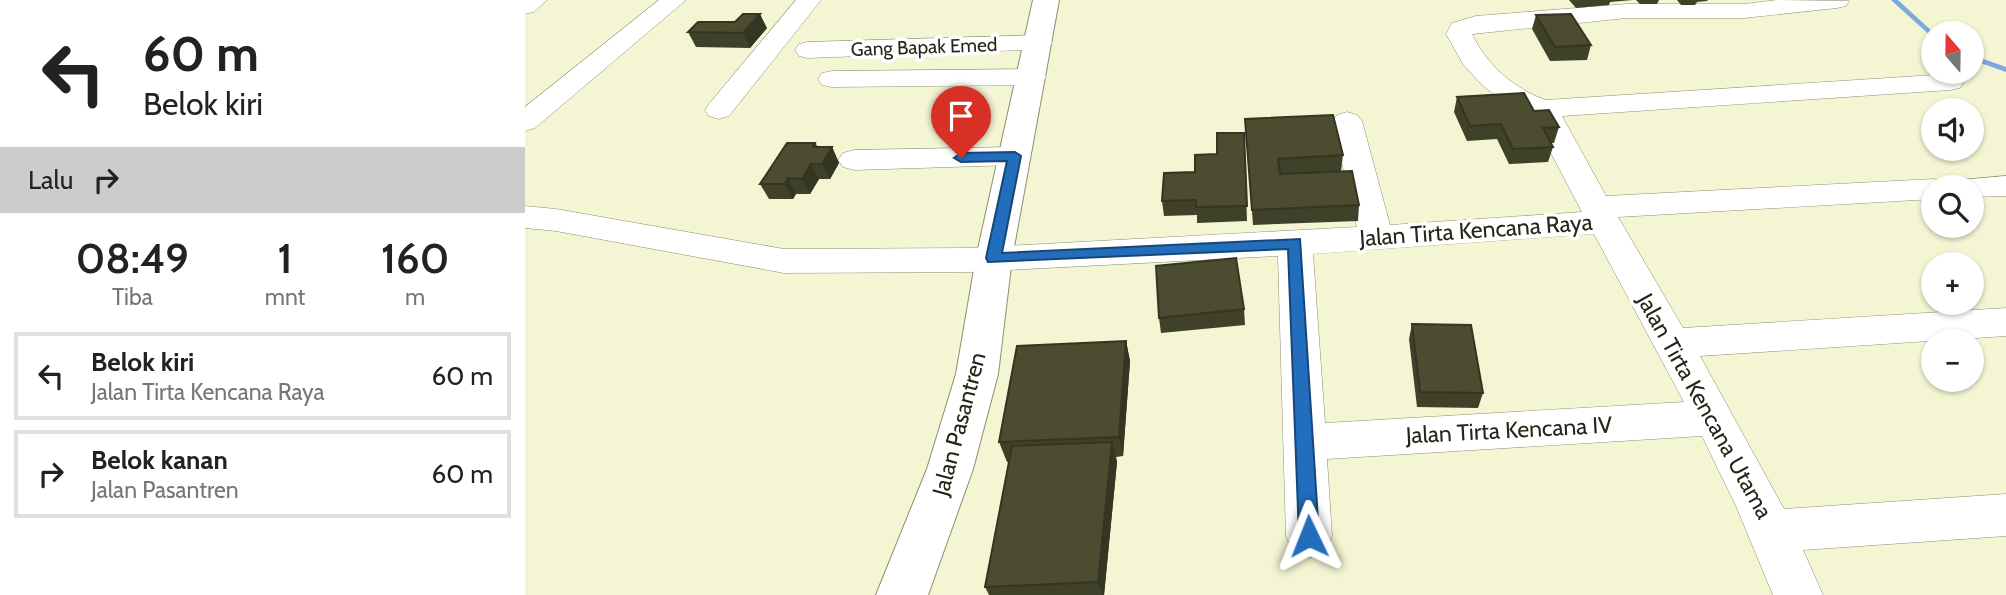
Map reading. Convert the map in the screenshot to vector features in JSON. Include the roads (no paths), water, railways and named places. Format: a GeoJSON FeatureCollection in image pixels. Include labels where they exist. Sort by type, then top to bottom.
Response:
{"type":"FeatureCollection","features":[{"type":"Feature","properties":{"kind":"main road","name":"Jalan Pasantren"},"geometry":{"type":"LineString","coordinates":[[902,595],[950,469],[977,374],[994,258],[1047,0]]}},
{"type":"Feature","properties":{"kind":"street"},"geometry":{"type":"LineString","coordinates":[[525,7],[535,0]]}},
{"type":"Feature","properties":{"kind":"street"},"geometry":{"type":"LineString","coordinates":[[525,122],[674,0]]}},
{"type":"Feature","properties":{"kind":"street"},"geometry":{"type":"LineString","coordinates":[[719,110],[809,0]]}},
{"type":"Feature","properties":{"kind":"street"},"geometry":{"type":"LineString","coordinates":[[1837,1],[1744,11],[1627,11],[1461,28],[1459,33],[1463,45],[1496,82],[1527,105],[1543,109],[1921,84]]}},
{"type":"Feature","properties":{"kind":"street","name":"Gang Bapak Emed"},"geometry":{"type":"LineString","coordinates":[[808,50],[1036,60]]}},
{"type":"Feature","properties":{"kind":"street"},"geometry":{"type":"LineString","coordinates":[[832,79],[1036,60]]}},
{"type":"Feature","properties":{"kind":"street","name":"Jalan Tirta Kencana Utama"},"geometry":{"type":"LineString","coordinates":[[1543,109],[1673,343],[1773,531],[1798,595]]}},
{"type":"Feature","properties":{"kind":"street"},"geometry":{"type":"LineString","coordinates":[[1347,121],[1376,237]]}},
{"type":"Feature","properties":{"kind":"street"},"geometry":{"type":"LineString","coordinates":[[854,160],[1015,156]]}},
{"type":"Feature","properties":{"kind":"street"},"geometry":{"type":"LineString","coordinates":[[1984,187],[2006,186]]}},
{"type":"Feature","properties":{"kind":"street","name":"Jalan Tirta Kencana Raya"},"geometry":{"type":"LineString","coordinates":[[540,219],[784,261],[994,258],[1295,243],[1600,214],[1921,190]]}},
{"type":"Feature","properties":{"kind":"street"},"geometry":{"type":"LineString","coordinates":[[525,247],[540,219]]}},
{"type":"Feature","properties":{"kind":"street"},"geometry":{"type":"LineString","coordinates":[[1295,243],[1309,536]]}},
{"type":"Feature","properties":{"kind":"street"},"geometry":{"type":"LineString","coordinates":[[1673,343],[2006,322]]}},
{"type":"Feature","properties":{"kind":"street","name":"Jalan Tirta Kencana IV"},"geometry":{"type":"LineString","coordinates":[[1305,442],[1713,418]]}},
{"type":"Feature","properties":{"kind":"street"},"geometry":{"type":"LineString","coordinates":[[1773,531],[2006,515]]}},
{"type":"Feature","properties":{"kind":"waterway"},"geometry":{"type":"LineString","coordinates":[[1894,0],[1921,25]]}},
{"type":"Feature","properties":{"kind":"waterway"},"geometry":{"type":"LineString","coordinates":[[1985,62],[2006,70]]}}]}
